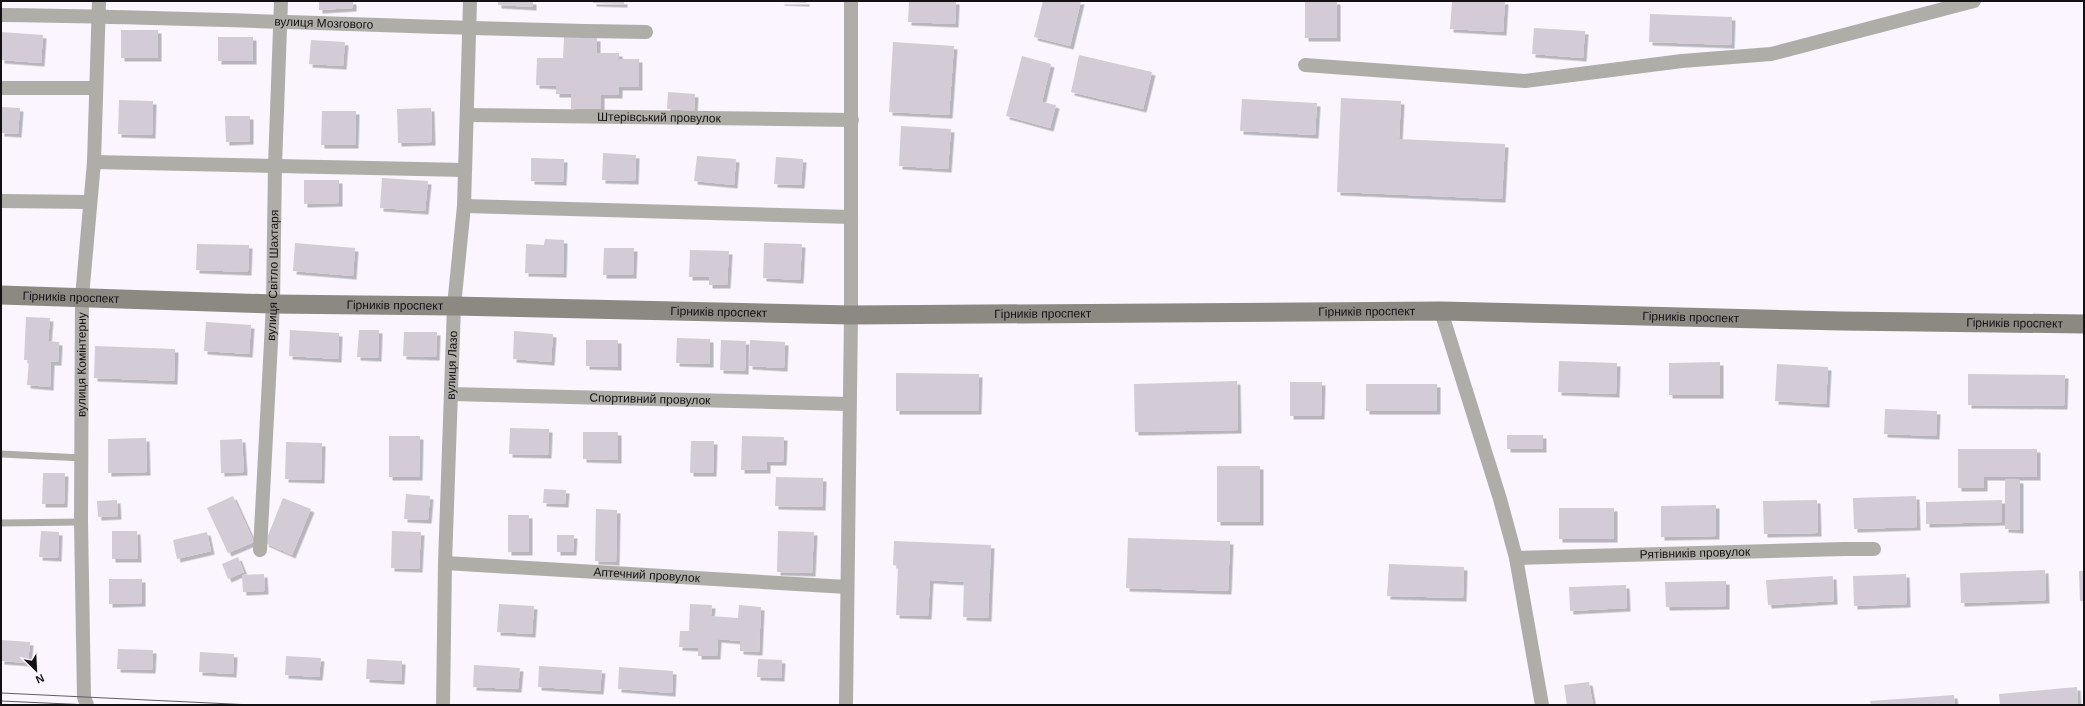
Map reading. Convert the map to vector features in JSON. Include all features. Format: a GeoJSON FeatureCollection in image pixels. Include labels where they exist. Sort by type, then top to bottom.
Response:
{"type":"FeatureCollection","features":[{"type":"Feature","properties":{"kind":"main road","name":"Гірників проспект"},"geometry":{"type":"LineString","coordinates":[[1,295],[273,304],[454,306],[851,315],[1441,311],[1842,321],[2084,324]]}},
{"type":"Feature","properties":{"kind":"street","name":"вулиця Комінтерну"},"geometry":{"type":"LineString","coordinates":[[87,705],[84,697],[81,522],[82,297],[94,162],[99,1]]}},
{"type":"Feature","properties":{"kind":"street","name":"вулиця Світло Шахтаря"},"geometry":{"type":"LineString","coordinates":[[260,550],[273,304],[275,166],[282,1]]}},
{"type":"Feature","properties":{"kind":"street","name":"вулиця Лазо"},"geometry":{"type":"LineString","coordinates":[[443,705],[445,563],[454,306],[464,206],[470,1]]}},
{"type":"Feature","properties":{"kind":"street"},"geometry":{"type":"LineString","coordinates":[[846,705],[851,315],[852,1]]}},
{"type":"Feature","properties":{"kind":"street"},"geometry":{"type":"LineString","coordinates":[[1305,65],[1525,81],[1682,61],[1771,54],[1974,1]]}},
{"type":"Feature","properties":{"kind":"street","name":"вулиця Мозгового"},"geometry":{"type":"LineString","coordinates":[[1,15],[98,16],[469,29],[646,32]]}},
{"type":"Feature","properties":{"kind":"street"},"geometry":{"type":"LineString","coordinates":[[1,88],[96,88]]}},
{"type":"Feature","properties":{"kind":"street","name":"Штерівський провулок"},"geometry":{"type":"LineString","coordinates":[[467,115],[852,120]]}},
{"type":"Feature","properties":{"kind":"street"},"geometry":{"type":"LineString","coordinates":[[94,162],[465,170]]}},
{"type":"Feature","properties":{"kind":"street"},"geometry":{"type":"LineString","coordinates":[[1,201],[90,202]]}},
{"type":"Feature","properties":{"kind":"street"},"geometry":{"type":"LineString","coordinates":[[464,206],[851,217]]}},
{"type":"Feature","properties":{"kind":"street"},"geometry":{"type":"LineString","coordinates":[[1441,311],[1500,499],[1516,558],[1542,705]]}},
{"type":"Feature","properties":{"kind":"street","name":"Спортивний провулок"},"geometry":{"type":"LineString","coordinates":[[451,394],[849,404]]}},
{"type":"Feature","properties":{"kind":"street","name":"Рятівників провулок"},"geometry":{"type":"LineString","coordinates":[[1516,558],[1874,549]]}},
{"type":"Feature","properties":{"kind":"street","name":"Аптечний провулок"},"geometry":{"type":"LineString","coordinates":[[445,563],[847,587]]}},
{"type":"Feature","properties":{"kind":"lane"},"geometry":{"type":"LineString","coordinates":[[1,454],[82,458]]}},
{"type":"Feature","properties":{"kind":"lane"},"geometry":{"type":"LineString","coordinates":[[1,523],[81,522]]}},
{"type":"Feature","properties":{"kind":"building"},"geometry":{"type":"Polygon","coordinates":[[[319,1],[353,1],[353,8],[319,10],[319,1]]]}},
{"type":"Feature","properties":{"kind":"building"},"geometry":{"type":"Polygon","coordinates":[[[498,1],[533,1],[533,7],[498,5],[498,1]]]}},
{"type":"Feature","properties":{"kind":"building"},"geometry":{"type":"Polygon","coordinates":[[[593,1],[624,1],[624,4],[593,3],[593,1]]]}},
{"type":"Feature","properties":{"kind":"building"},"geometry":{"type":"Polygon","coordinates":[[[806,1],[806,3],[781,2],[806,1]]]}},
{"type":"Feature","properties":{"kind":"building"},"geometry":{"type":"Polygon","coordinates":[[[909,1],[956,1],[955,24],[908,22],[909,1]]]}},
{"type":"Feature","properties":{"kind":"building"},"geometry":{"type":"Polygon","coordinates":[[[1043,1],[1081,1],[1070,46],[1034,37],[1043,1]]]}},
{"type":"Feature","properties":{"kind":"building"},"geometry":{"type":"Polygon","coordinates":[[[1305,1],[1337,1],[1337,38],[1305,38],[1305,1]]]}},
{"type":"Feature","properties":{"kind":"building"},"geometry":{"type":"Polygon","coordinates":[[[1452,1],[1505,1],[1503,32],[1450,29],[1452,1]]]}},
{"type":"Feature","properties":{"kind":"building"},"geometry":{"type":"Polygon","coordinates":[[[1650,14],[1732,17],[1731,45],[1649,42],[1650,14]]]}},
{"type":"Feature","properties":{"kind":"building"},"geometry":{"type":"Polygon","coordinates":[[[1534,28],[1585,31],[1583,58],[1532,54],[1534,28]]]}},
{"type":"Feature","properties":{"kind":"building"},"geometry":{"type":"Polygon","coordinates":[[[121,30],[158,30],[158,58],[121,58],[121,30]]]}},
{"type":"Feature","properties":{"kind":"building"},"geometry":{"type":"Polygon","coordinates":[[[1,32],[43,35],[41,63],[1,60],[1,32]]]}},
{"type":"Feature","properties":{"kind":"building"},"geometry":{"type":"Polygon","coordinates":[[[218,37],[253,37],[253,61],[218,61],[218,37]]]}},
{"type":"Feature","properties":{"kind":"building"},"geometry":{"type":"Polygon","coordinates":[[[564,37],[597,38],[597,53],[619,53],[619,59],[639,59],[639,87],[619,87],[619,95],[601,95],[601,109],[571,109],[571,94],[556,94],[556,86],[536,85],[537,58],[563,58],[564,37]]]}},
{"type":"Feature","properties":{"kind":"building"},"geometry":{"type":"Polygon","coordinates":[[[311,40],[345,42],[343,66],[309,64],[311,40]]]}},
{"type":"Feature","properties":{"kind":"building"},"geometry":{"type":"Polygon","coordinates":[[[893,42],[954,46],[949,115],[889,112],[893,42]]]}},
{"type":"Feature","properties":{"kind":"building"},"geometry":{"type":"Polygon","coordinates":[[[1079,55],[1152,72],[1143,109],[1071,92],[1079,55]]]}},
{"type":"Feature","properties":{"kind":"building"},"geometry":{"type":"Polygon","coordinates":[[[1022,56],[1051,64],[1042,102],[1056,105],[1050,128],[1006,116],[1022,56]]]}},
{"type":"Feature","properties":{"kind":"building"},"geometry":{"type":"Polygon","coordinates":[[[668,92],[695,94],[694,111],[667,109],[668,92]]]}},
{"type":"Feature","properties":{"kind":"building"},"geometry":{"type":"Polygon","coordinates":[[[1341,98],[1401,101],[1399,139],[1505,144],[1502,199],[1337,192],[1341,98]]]}},
{"type":"Feature","properties":{"kind":"building"},"geometry":{"type":"Polygon","coordinates":[[[1242,99],[1317,103],[1315,135],[1240,131],[1242,99]]]}},
{"type":"Feature","properties":{"kind":"building"},"geometry":{"type":"Polygon","coordinates":[[[119,100],[153,101],[152,135],[118,134],[119,100]]]}},
{"type":"Feature","properties":{"kind":"building"},"geometry":{"type":"Polygon","coordinates":[[[1,107],[20,108],[18,134],[1,133],[1,107]]]}},
{"type":"Feature","properties":{"kind":"building"},"geometry":{"type":"Polygon","coordinates":[[[431,108],[432,142],[398,143],[397,109],[431,108]]]}},
{"type":"Feature","properties":{"kind":"building"},"geometry":{"type":"Polygon","coordinates":[[[322,111],[356,111],[355,145],[321,145],[322,111]]]}},
{"type":"Feature","properties":{"kind":"building"},"geometry":{"type":"Polygon","coordinates":[[[225,116],[250,116],[250,141],[226,142],[225,116]]]}},
{"type":"Feature","properties":{"kind":"building"},"geometry":{"type":"Polygon","coordinates":[[[901,126],[951,129],[948,169],[899,166],[901,126]]]}},
{"type":"Feature","properties":{"kind":"building"},"geometry":{"type":"Polygon","coordinates":[[[603,153],[636,155],[635,181],[602,180],[603,153]]]}},
{"type":"Feature","properties":{"kind":"building"},"geometry":{"type":"Polygon","coordinates":[[[697,156],[736,159],[734,185],[694,181],[697,156]]]}},
{"type":"Feature","properties":{"kind":"building"},"geometry":{"type":"Polygon","coordinates":[[[776,157],[803,159],[801,185],[774,184],[776,157]]]}},
{"type":"Feature","properties":{"kind":"building"},"geometry":{"type":"Polygon","coordinates":[[[531,158],[564,159],[563,182],[531,181],[531,158]]]}},
{"type":"Feature","properties":{"kind":"building"},"geometry":{"type":"Polygon","coordinates":[[[382,178],[428,181],[425,211],[380,208],[382,178]]]}},
{"type":"Feature","properties":{"kind":"building"},"geometry":{"type":"Polygon","coordinates":[[[304,180],[339,180],[339,203],[304,204],[304,180]]]}},
{"type":"Feature","properties":{"kind":"building"},"geometry":{"type":"Polygon","coordinates":[[[545,239],[564,240],[563,274],[525,273],[526,244],[544,245],[545,239]]]}},
{"type":"Feature","properties":{"kind":"building"},"geometry":{"type":"Polygon","coordinates":[[[295,243],[355,248],[353,276],[293,271],[295,243]]]}},
{"type":"Feature","properties":{"kind":"building"},"geometry":{"type":"Polygon","coordinates":[[[764,243],[802,244],[800,280],[763,278],[764,243]]]}},
{"type":"Feature","properties":{"kind":"building"},"geometry":{"type":"Polygon","coordinates":[[[197,244],[249,245],[248,272],[196,270],[197,244]]]}},
{"type":"Feature","properties":{"kind":"building"},"geometry":{"type":"Polygon","coordinates":[[[604,248],[634,248],[633,275],[603,275],[604,248]]]}},
{"type":"Feature","properties":{"kind":"building"},"geometry":{"type":"Polygon","coordinates":[[[690,250],[729,251],[727,285],[709,285],[709,277],[689,277],[690,250]]]}},
{"type":"Feature","properties":{"kind":"building"},"geometry":{"type":"Polygon","coordinates":[[[26,317],[50,318],[48,341],[59,342],[58,362],[51,362],[50,387],[27,385],[29,360],[24,360],[26,317]]]}},
{"type":"Feature","properties":{"kind":"building"},"geometry":{"type":"Polygon","coordinates":[[[206,322],[251,325],[249,354],[204,351],[206,322]]]}},
{"type":"Feature","properties":{"kind":"building"},"geometry":{"type":"Polygon","coordinates":[[[290,330],[339,333],[338,359],[289,356],[290,330]]]}},
{"type":"Feature","properties":{"kind":"building"},"geometry":{"type":"Polygon","coordinates":[[[359,330],[379,330],[378,358],[357,357],[359,330]]]}},
{"type":"Feature","properties":{"kind":"building"},"geometry":{"type":"Polygon","coordinates":[[[514,331],[553,334],[551,362],[513,359],[514,331]]]}},
{"type":"Feature","properties":{"kind":"building"},"geometry":{"type":"Polygon","coordinates":[[[404,332],[437,332],[436,357],[403,356],[404,332]]]}},
{"type":"Feature","properties":{"kind":"building"},"geometry":{"type":"Polygon","coordinates":[[[677,338],[710,339],[710,364],[676,363],[677,338]]]}},
{"type":"Feature","properties":{"kind":"building"},"geometry":{"type":"Polygon","coordinates":[[[586,340],[618,340],[618,367],[586,366],[586,340]]]}},
{"type":"Feature","properties":{"kind":"building"},"geometry":{"type":"Polygon","coordinates":[[[721,340],[746,341],[745,371],[720,370],[721,340]]]}},
{"type":"Feature","properties":{"kind":"building"},"geometry":{"type":"Polygon","coordinates":[[[750,340],[785,342],[784,368],[749,366],[750,340]]]}},
{"type":"Feature","properties":{"kind":"building"},"geometry":{"type":"Polygon","coordinates":[[[95,346],[175,349],[174,381],[94,378],[95,346]]]}},
{"type":"Feature","properties":{"kind":"building"},"geometry":{"type":"Polygon","coordinates":[[[1559,361],[1617,363],[1616,394],[1558,392],[1559,361]]]}},
{"type":"Feature","properties":{"kind":"building"},"geometry":{"type":"Polygon","coordinates":[[[1720,362],[1720,395],[1669,395],[1669,363],[1720,362]]]}},
{"type":"Feature","properties":{"kind":"building"},"geometry":{"type":"Polygon","coordinates":[[[1777,364],[1828,367],[1826,404],[1775,401],[1777,364]]]}},
{"type":"Feature","properties":{"kind":"building"},"geometry":{"type":"Polygon","coordinates":[[[896,373],[979,374],[978,411],[896,411],[896,373]]]}},
{"type":"Feature","properties":{"kind":"building"},"geometry":{"type":"Polygon","coordinates":[[[1968,374],[2065,375],[2064,406],[1968,405],[1968,374]]]}},
{"type":"Feature","properties":{"kind":"building"},"geometry":{"type":"Polygon","coordinates":[[[1237,381],[1238,430],[1135,432],[1134,384],[1237,381]]]}},
{"type":"Feature","properties":{"kind":"building"},"geometry":{"type":"Polygon","coordinates":[[[1290,382],[1322,382],[1321,416],[1290,416],[1290,382]]]}},
{"type":"Feature","properties":{"kind":"building"},"geometry":{"type":"Polygon","coordinates":[[[1366,384],[1437,384],[1437,411],[1366,411],[1366,384]]]}},
{"type":"Feature","properties":{"kind":"building"},"geometry":{"type":"Polygon","coordinates":[[[1885,409],[1937,411],[1936,436],[1884,434],[1885,409]]]}},
{"type":"Feature","properties":{"kind":"building"},"geometry":{"type":"Polygon","coordinates":[[[510,428],[549,429],[548,455],[509,454],[510,428]]]}},
{"type":"Feature","properties":{"kind":"building"},"geometry":{"type":"Polygon","coordinates":[[[583,432],[618,432],[618,460],[583,459],[583,432]]]}},
{"type":"Feature","properties":{"kind":"building"},"geometry":{"type":"Polygon","coordinates":[[[1507,435],[1543,435],[1543,449],[1507,449],[1507,435]]]}},
{"type":"Feature","properties":{"kind":"building"},"geometry":{"type":"Polygon","coordinates":[[[389,436],[420,436],[419,477],[389,477],[389,436]]]}},
{"type":"Feature","properties":{"kind":"building"},"geometry":{"type":"Polygon","coordinates":[[[742,436],[784,437],[783,462],[767,462],[767,470],[741,470],[742,436]]]}},
{"type":"Feature","properties":{"kind":"building"},"geometry":{"type":"Polygon","coordinates":[[[146,438],[147,472],[108,473],[108,439],[146,438]]]}},
{"type":"Feature","properties":{"kind":"building"},"geometry":{"type":"Polygon","coordinates":[[[242,439],[244,472],[221,473],[220,440],[242,439]]]}},
{"type":"Feature","properties":{"kind":"building"},"geometry":{"type":"Polygon","coordinates":[[[691,441],[714,441],[713,473],[690,473],[691,441]]]}},
{"type":"Feature","properties":{"kind":"building"},"geometry":{"type":"Polygon","coordinates":[[[286,442],[322,443],[321,480],[285,479],[286,442]]]}},
{"type":"Feature","properties":{"kind":"building"},"geometry":{"type":"Polygon","coordinates":[[[1958,449],[2037,449],[2037,477],[1984,477],[1984,488],[1958,488],[1958,449]]]}},
{"type":"Feature","properties":{"kind":"building"},"geometry":{"type":"Polygon","coordinates":[[[1217,466],[1260,466],[1260,522],[1217,522],[1217,466]]]}},
{"type":"Feature","properties":{"kind":"building"},"geometry":{"type":"Polygon","coordinates":[[[43,473],[65,473],[64,504],[42,504],[43,473]]]}},
{"type":"Feature","properties":{"kind":"building"},"geometry":{"type":"Polygon","coordinates":[[[776,477],[823,478],[822,507],[775,506],[776,477]]]}},
{"type":"Feature","properties":{"kind":"building"},"geometry":{"type":"Polygon","coordinates":[[[2005,479],[2020,480],[2020,530],[2005,529],[2005,479]]]}},
{"type":"Feature","properties":{"kind":"building"},"geometry":{"type":"Polygon","coordinates":[[[544,489],[566,490],[565,504],[543,503],[544,489]]]}},
{"type":"Feature","properties":{"kind":"building"},"geometry":{"type":"Polygon","coordinates":[[[406,494],[430,496],[428,520],[404,519],[406,494]]]}},
{"type":"Feature","properties":{"kind":"building"},"geometry":{"type":"Polygon","coordinates":[[[233,496],[254,542],[228,553],[207,508],[233,496]]]}},
{"type":"Feature","properties":{"kind":"building"},"geometry":{"type":"Polygon","coordinates":[[[1916,496],[1917,527],[1854,529],[1853,498],[1916,496]]]}},
{"type":"Feature","properties":{"kind":"building"},"geometry":{"type":"Polygon","coordinates":[[[283,498],[311,509],[292,555],[265,543],[283,498]]]}},
{"type":"Feature","properties":{"kind":"building"},"geometry":{"type":"Polygon","coordinates":[[[117,500],[118,516],[98,517],[97,501],[117,500]]]}},
{"type":"Feature","properties":{"kind":"building"},"geometry":{"type":"Polygon","coordinates":[[[1817,500],[1818,533],[1764,534],[1763,501],[1817,500]]]}},
{"type":"Feature","properties":{"kind":"building"},"geometry":{"type":"Polygon","coordinates":[[[2002,500],[2002,522],[1926,524],[1926,502],[2002,500]]]}},
{"type":"Feature","properties":{"kind":"building"},"geometry":{"type":"Polygon","coordinates":[[[1716,505],[1716,536],[1661,537],[1661,506],[1716,505]]]}},
{"type":"Feature","properties":{"kind":"building"},"geometry":{"type":"Polygon","coordinates":[[[1559,508],[1614,508],[1614,539],[1559,539],[1559,508]]]}},
{"type":"Feature","properties":{"kind":"building"},"geometry":{"type":"Polygon","coordinates":[[[596,509],[617,510],[616,562],[595,561],[596,509]]]}},
{"type":"Feature","properties":{"kind":"building"},"geometry":{"type":"Polygon","coordinates":[[[508,515],[529,515],[529,552],[508,552],[508,515]]]}},
{"type":"Feature","properties":{"kind":"building"},"geometry":{"type":"Polygon","coordinates":[[[41,531],[59,532],[58,558],[39,557],[41,531]]]}},
{"type":"Feature","properties":{"kind":"building"},"geometry":{"type":"Polygon","coordinates":[[[112,531],[137,531],[138,559],[112,559],[112,531]]]}},
{"type":"Feature","properties":{"kind":"building"},"geometry":{"type":"Polygon","coordinates":[[[392,531],[421,532],[419,569],[391,568],[392,531]]]}},
{"type":"Feature","properties":{"kind":"building"},"geometry":{"type":"Polygon","coordinates":[[[778,531],[814,532],[812,573],[777,572],[778,531]]]}},
{"type":"Feature","properties":{"kind":"building"},"geometry":{"type":"Polygon","coordinates":[[[207,532],[211,551],[177,559],[173,540],[207,532]]]}},
{"type":"Feature","properties":{"kind":"building"},"geometry":{"type":"Polygon","coordinates":[[[557,535],[574,535],[573,552],[557,552],[557,535]]]}},
{"type":"Feature","properties":{"kind":"building"},"geometry":{"type":"Polygon","coordinates":[[[1128,538],[1230,541],[1228,591],[1126,588],[1128,538]]]}},
{"type":"Feature","properties":{"kind":"building"},"geometry":{"type":"Polygon","coordinates":[[[894,541],[991,545],[988,618],[963,617],[964,582],[930,580],[928,616],[896,615],[898,566],[893,565],[894,541]]]}},
{"type":"Feature","properties":{"kind":"building"},"geometry":{"type":"Polygon","coordinates":[[[238,557],[244,572],[228,579],[222,564],[238,557]]]}},
{"type":"Feature","properties":{"kind":"building"},"geometry":{"type":"Polygon","coordinates":[[[1389,564],[1464,567],[1463,598],[1387,596],[1389,564]]]}},
{"type":"Feature","properties":{"kind":"building"},"geometry":{"type":"Polygon","coordinates":[[[2045,570],[2046,600],[1961,603],[1960,573],[2045,570]]]}},
{"type":"Feature","properties":{"kind":"building"},"geometry":{"type":"Polygon","coordinates":[[[2079,571],[2084,571],[2084,601],[2080,601],[2079,571]]]}},
{"type":"Feature","properties":{"kind":"building"},"geometry":{"type":"Polygon","coordinates":[[[264,574],[265,591],[243,592],[242,575],[264,574]]]}},
{"type":"Feature","properties":{"kind":"building"},"geometry":{"type":"Polygon","coordinates":[[[1906,574],[1907,604],[1854,606],[1853,576],[1906,574]]]}},
{"type":"Feature","properties":{"kind":"building"},"geometry":{"type":"Polygon","coordinates":[[[1833,576],[1834,601],[1768,605],[1766,580],[1833,576]]]}},
{"type":"Feature","properties":{"kind":"building"},"geometry":{"type":"Polygon","coordinates":[[[109,579],[142,579],[142,603],[109,604],[109,579]]]}},
{"type":"Feature","properties":{"kind":"building"},"geometry":{"type":"Polygon","coordinates":[[[1726,581],[1726,606],[1666,607],[1665,582],[1726,581]]]}},
{"type":"Feature","properties":{"kind":"building"},"geometry":{"type":"Polygon","coordinates":[[[1626,585],[1627,608],[1570,611],[1569,587],[1626,585]]]}},
{"type":"Feature","properties":{"kind":"building"},"geometry":{"type":"Polygon","coordinates":[[[499,604],[534,606],[532,634],[497,632],[499,604]]]}},
{"type":"Feature","properties":{"kind":"building"},"geometry":{"type":"Polygon","coordinates":[[[690,604],[712,605],[711,616],[738,618],[739,605],[761,607],[759,652],[740,651],[740,641],[718,639],[717,656],[698,656],[698,648],[679,647],[680,631],[689,631],[690,604]]]}},
{"type":"Feature","properties":{"kind":"building"},"geometry":{"type":"Polygon","coordinates":[[[1,640],[30,642],[28,663],[1,661],[1,640]]]}},
{"type":"Feature","properties":{"kind":"building"},"geometry":{"type":"Polygon","coordinates":[[[118,649],[153,650],[152,670],[117,669],[118,649]]]}},
{"type":"Feature","properties":{"kind":"building"},"geometry":{"type":"Polygon","coordinates":[[[200,652],[234,654],[233,674],[199,672],[200,652]]]}},
{"type":"Feature","properties":{"kind":"building"},"geometry":{"type":"Polygon","coordinates":[[[286,656],[321,658],[319,677],[285,675],[286,656]]]}},
{"type":"Feature","properties":{"kind":"building"},"geometry":{"type":"Polygon","coordinates":[[[367,659],[402,661],[401,681],[366,679],[367,659]]]}},
{"type":"Feature","properties":{"kind":"building"},"geometry":{"type":"Polygon","coordinates":[[[758,659],[782,660],[781,678],[757,677],[758,659]]]}},
{"type":"Feature","properties":{"kind":"building"},"geometry":{"type":"Polygon","coordinates":[[[474,665],[520,668],[518,689],[473,687],[474,665]]]}},
{"type":"Feature","properties":{"kind":"building"},"geometry":{"type":"Polygon","coordinates":[[[539,666],[602,670],[600,691],[538,687],[539,666]]]}},
{"type":"Feature","properties":{"kind":"building"},"geometry":{"type":"Polygon","coordinates":[[[619,667],[673,671],[672,693],[618,689],[619,667]]]}},
{"type":"Feature","properties":{"kind":"building"},"geometry":{"type":"Polygon","coordinates":[[[1589,682],[1593,705],[1567,705],[1564,685],[1589,682]]]}},
{"type":"Feature","properties":{"kind":"building"},"geometry":{"type":"Polygon","coordinates":[[[2077,687],[2078,705],[2000,705],[1999,694],[2077,687]]]}},
{"type":"Feature","properties":{"kind":"building"},"geometry":{"type":"Polygon","coordinates":[[[1954,695],[1955,705],[1871,705],[1870,701],[1954,695]]]}},
{"type":"Feature","properties":{"kind":"tram line"},"geometry":{"type":"LineString","coordinates":[[1,693],[252,705]]}},
{"type":"Feature","properties":{"kind":"tram line"},"geometry":{"type":"LineString","coordinates":[[1,701],[90,705]]}}]}
